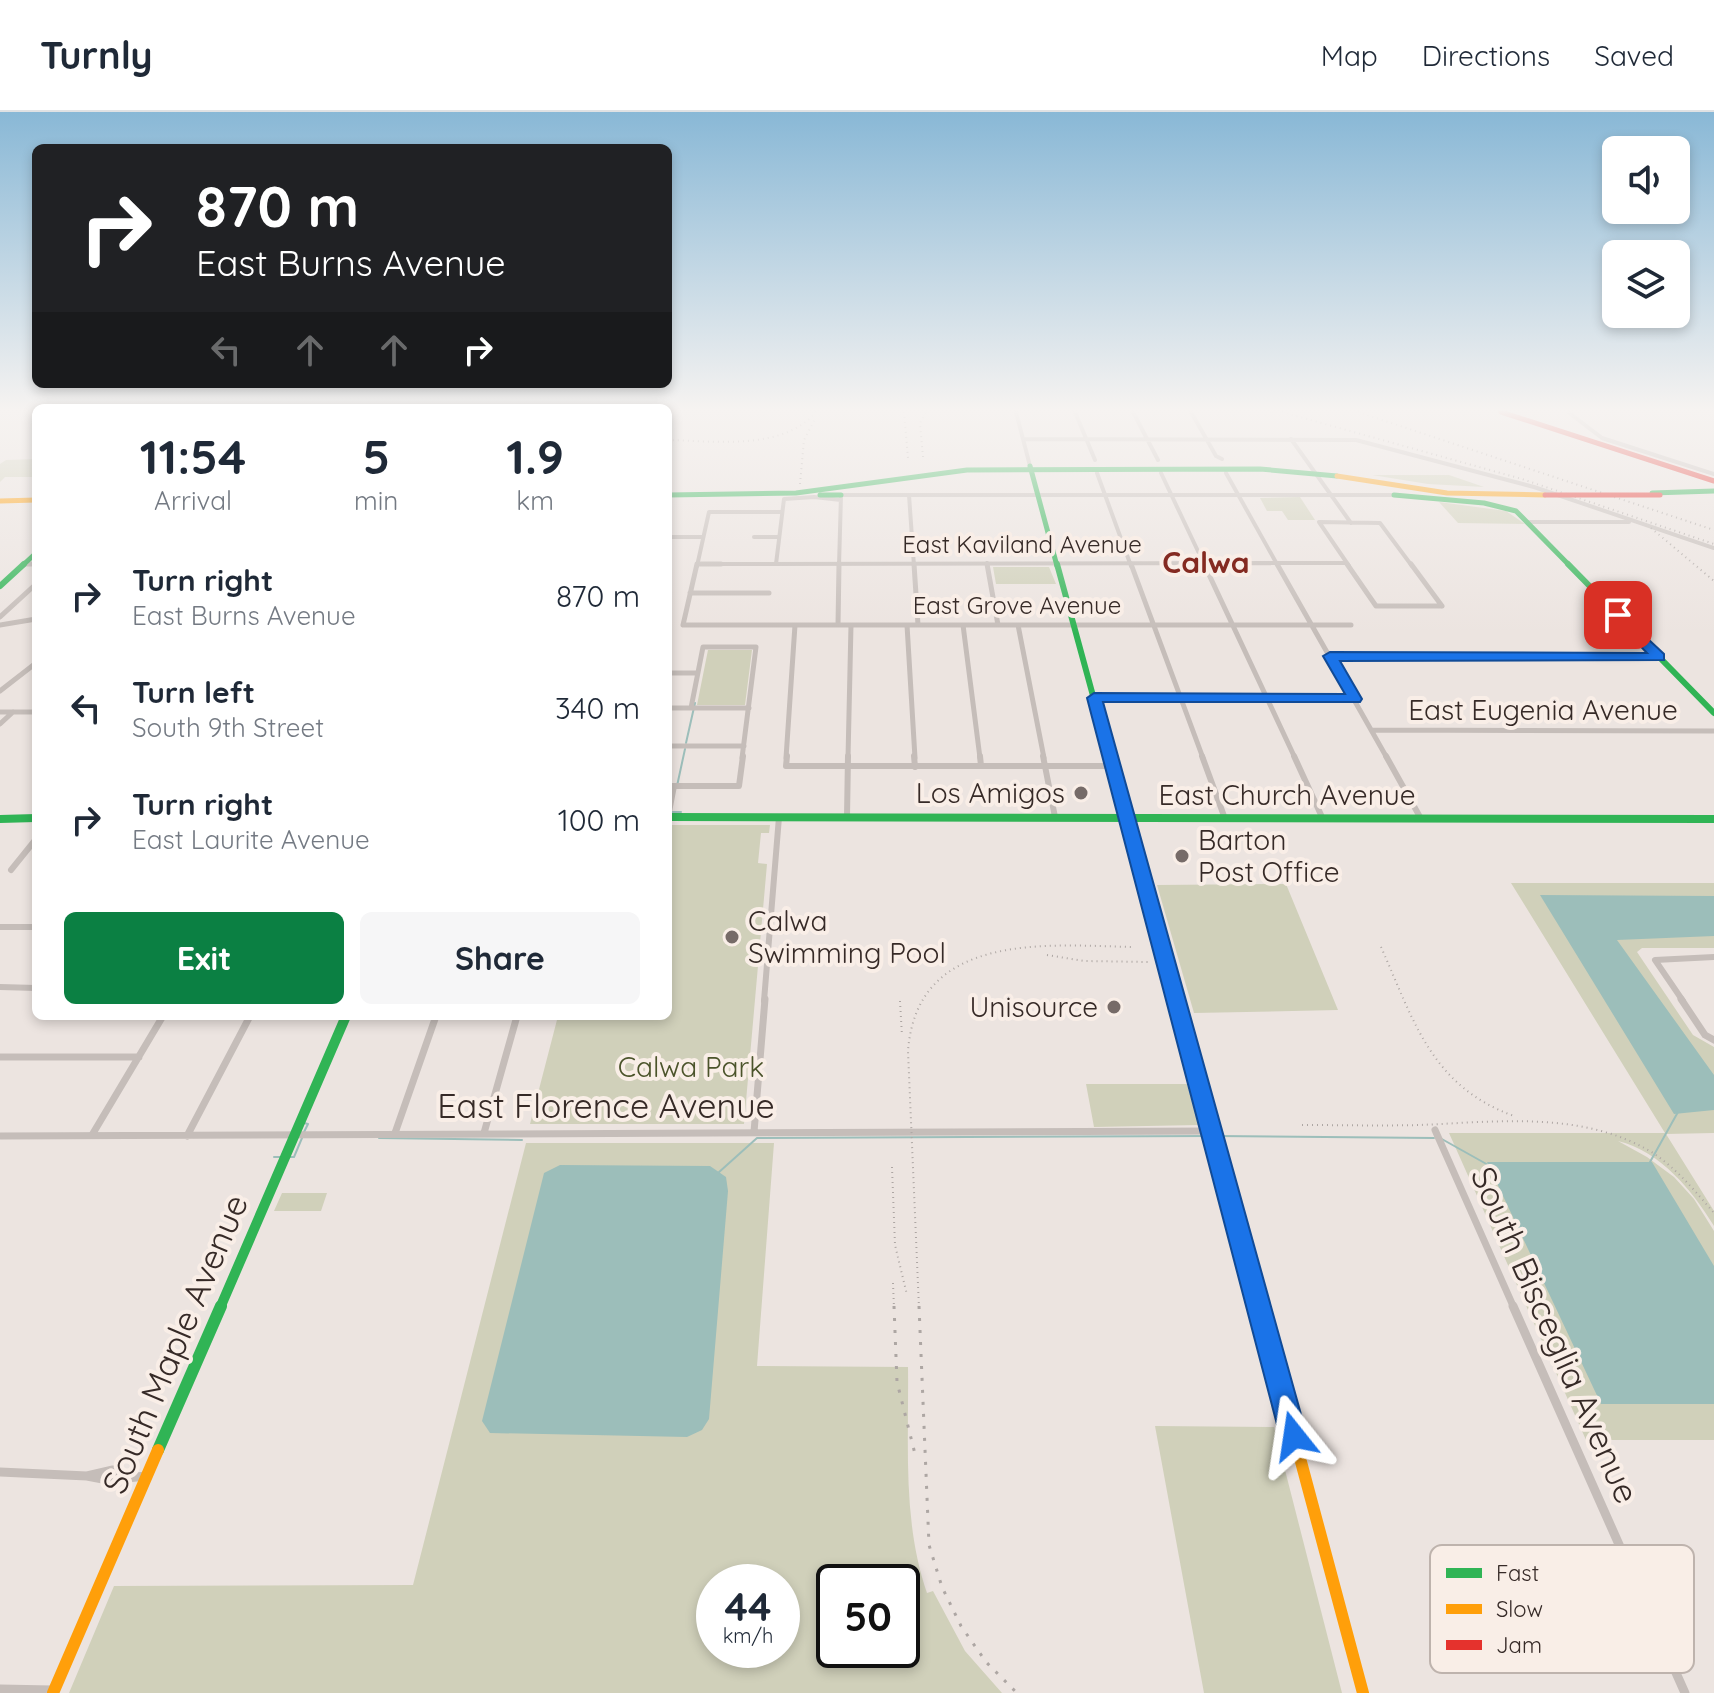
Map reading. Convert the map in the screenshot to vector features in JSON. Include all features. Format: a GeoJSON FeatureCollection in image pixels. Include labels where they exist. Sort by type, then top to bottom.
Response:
{"type":"FeatureCollection","features":[{"type":"Feature","properties":{"kind":"main road"},"geometry":{"type":"LineString","coordinates":[[672,493],[820,486]]}},
{"type":"Feature","properties":{"kind":"main road"},"geometry":{"type":"LineString","coordinates":[[784,497],[857,486]]}},
{"type":"Feature","properties":{"kind":"main road"},"geometry":{"type":"LineString","coordinates":[[1036,486],[1076,625],[1363,1693]]}},
{"type":"Feature","properties":{"kind":"main road"},"geometry":{"type":"LineString","coordinates":[[1402,486],[1492,494],[1679,495],[1706,486]]}},
{"type":"Feature","properties":{"kind":"main road"},"geometry":{"type":"LineString","coordinates":[[1656,494],[1701,486]]}},
{"type":"Feature","properties":{"kind":"main road"},"geometry":{"type":"LineString","coordinates":[[672,493],[841,498]]}},
{"type":"Feature","properties":{"kind":"main road"},"geometry":{"type":"LineString","coordinates":[[1394,495],[1503,506],[1516,511],[1714,713]]}},
{"type":"Feature","properties":{"kind":"main road"},"geometry":{"type":"LineString","coordinates":[[0,499],[32,498]]}},
{"type":"Feature","properties":{"kind":"main road"},"geometry":{"type":"LineString","coordinates":[[0,578],[32,550]]}},
{"type":"Feature","properties":{"kind":"main road"},"geometry":{"type":"LineString","coordinates":[[0,586],[31,562]]}},
{"type":"Feature","properties":{"kind":"main road","name":"East Church Avenue"},"geometry":{"type":"LineString","coordinates":[[672,817],[1714,819]]}},
{"type":"Feature","properties":{"kind":"main road"},"geometry":{"type":"LineString","coordinates":[[0,819],[32,818]]}},
{"type":"Feature","properties":{"kind":"main road","name":"South Maple Avenue"},"geometry":{"type":"LineString","coordinates":[[54,1691],[344,1020]]}},
{"type":"Feature","properties":{"kind":"street"},"geometry":{"type":"LineString","coordinates":[[1102,486],[1224,816]]}},
{"type":"Feature","properties":{"kind":"street"},"geometry":{"type":"LineString","coordinates":[[1167,486],[1322,817]]}},
{"type":"Feature","properties":{"kind":"street"},"geometry":{"type":"LineString","coordinates":[[1234,486],[1420,817]]}},
{"type":"Feature","properties":{"kind":"street"},"geometry":{"type":"LineString","coordinates":[[1324,486],[1351,523]]}},
{"type":"Feature","properties":{"kind":"street"},"geometry":{"type":"LineString","coordinates":[[1529,486],[1714,548]]}},
{"type":"Feature","properties":{"kind":"street"},"geometry":{"type":"LineString","coordinates":[[909,495],[918,625]]}},
{"type":"Feature","properties":{"kind":"street"},"geometry":{"type":"LineString","coordinates":[[838,625],[841,498],[909,495],[1394,495]]}},
{"type":"Feature","properties":{"kind":"street"},"geometry":{"type":"LineString","coordinates":[[776,564],[784,497]]}},
{"type":"Feature","properties":{"kind":"street"},"geometry":{"type":"LineString","coordinates":[[769,593],[690,593],[709,512],[781,512]]}},
{"type":"Feature","properties":{"kind":"street"},"geometry":{"type":"LineString","coordinates":[[1319,522],[1351,523],[1380,523],[1442,606],[1376,606],[1319,522]]}},
{"type":"Feature","properties":{"kind":"street"},"geometry":{"type":"LineString","coordinates":[[1528,522],[1637,522]]}},
{"type":"Feature","properties":{"kind":"street"},"geometry":{"type":"LineString","coordinates":[[672,537],[703,537]]}},
{"type":"Feature","properties":{"kind":"street"},"geometry":{"type":"LineString","coordinates":[[754,537],[778,537]]}},
{"type":"Feature","properties":{"kind":"street"},"geometry":{"type":"LineString","coordinates":[[987,563],[998,625]]}},
{"type":"Feature","properties":{"kind":"street","name":"East Kaviland Avenue"},"geometry":{"type":"LineString","coordinates":[[697,564],[1347,563]]}},
{"type":"Feature","properties":{"kind":"street"},"geometry":{"type":"LineString","coordinates":[[0,617],[32,588]]}},
{"type":"Feature","properties":{"kind":"street","name":"East Grove Avenue"},"geometry":{"type":"LineString","coordinates":[[690,593],[683,625],[1351,625]]}},
{"type":"Feature","properties":{"kind":"street"},"geometry":{"type":"LineString","coordinates":[[0,625],[32,620]]}},
{"type":"Feature","properties":{"kind":"street"},"geometry":{"type":"LineString","coordinates":[[795,625],[786,766],[1114,766]]}},
{"type":"Feature","properties":{"kind":"street"},"geometry":{"type":"LineString","coordinates":[[847,817],[851,625]]}},
{"type":"Feature","properties":{"kind":"street"},"geometry":{"type":"LineString","coordinates":[[907,625],[915,767]]}},
{"type":"Feature","properties":{"kind":"street"},"geometry":{"type":"LineString","coordinates":[[963,625],[981,766]]}},
{"type":"Feature","properties":{"kind":"street"},"geometry":{"type":"LineString","coordinates":[[1018,625],[1055,817]]}},
{"type":"Feature","properties":{"kind":"street"},"geometry":{"type":"LineString","coordinates":[[672,786],[739,786],[756,647],[703,647],[691,708]]}},
{"type":"Feature","properties":{"kind":"street"},"geometry":{"type":"LineString","coordinates":[[1330,656],[1659,657]]}},
{"type":"Feature","properties":{"kind":"street"},"geometry":{"type":"LineString","coordinates":[[0,691],[32,667]]}},
{"type":"Feature","properties":{"kind":"street"},"geometry":{"type":"LineString","coordinates":[[672,673],[697,673]]}},
{"type":"Feature","properties":{"kind":"street"},"geometry":{"type":"LineString","coordinates":[[24,675],[32,675]]}},
{"type":"Feature","properties":{"kind":"street"},"geometry":{"type":"LineString","coordinates":[[1094,698],[1355,699]]}},
{"type":"Feature","properties":{"kind":"street"},"geometry":{"type":"LineString","coordinates":[[672,708],[749,708]]}},
{"type":"Feature","properties":{"kind":"street"},"geometry":{"type":"LineString","coordinates":[[0,712],[32,712]]}},
{"type":"Feature","properties":{"kind":"street"},"geometry":{"type":"LineString","coordinates":[[0,724],[13,712]]}},
{"type":"Feature","properties":{"kind":"street","name":"East Eugenia Avenue"},"geometry":{"type":"LineString","coordinates":[[1372,730],[1714,731]]}},
{"type":"Feature","properties":{"kind":"street"},"geometry":{"type":"LineString","coordinates":[[672,746],[744,746]]}},
{"type":"Feature","properties":{"kind":"street"},"geometry":{"type":"LineString","coordinates":[[754,1132],[779,817]]}},
{"type":"Feature","properties":{"kind":"street"},"geometry":{"type":"LineString","coordinates":[[11,870],[32,844]]}},
{"type":"Feature","properties":{"kind":"street"},"geometry":{"type":"LineString","coordinates":[[0,927],[32,927]]}},
{"type":"Feature","properties":{"kind":"street"},"geometry":{"type":"LineString","coordinates":[[1714,957],[1655,960],[1705,1035],[1714,1040]]}},
{"type":"Feature","properties":{"kind":"street"},"geometry":{"type":"LineString","coordinates":[[0,987],[32,988]]}},
{"type":"Feature","properties":{"kind":"street"},"geometry":{"type":"LineString","coordinates":[[92,1135],[161,1020]]}},
{"type":"Feature","properties":{"kind":"street"},"geometry":{"type":"LineString","coordinates":[[187,1136],[248,1020]]}},
{"type":"Feature","properties":{"kind":"street"},"geometry":{"type":"LineString","coordinates":[[395,1133],[435,1020]]}},
{"type":"Feature","properties":{"kind":"street"},"geometry":{"type":"LineString","coordinates":[[484,1133],[516,1020]]}},
{"type":"Feature","properties":{"kind":"street"},"geometry":{"type":"LineString","coordinates":[[0,1057],[139,1057]]}},
{"type":"Feature","properties":{"kind":"street","name":"South Bisceglia Avenue"},"geometry":{"type":"LineString","coordinates":[[1435,1130],[1619,1545]]}},
{"type":"Feature","properties":{"kind":"street","name":"East Florence Avenue"},"geometry":{"type":"LineString","coordinates":[[0,1136],[1212,1131]]}},
{"type":"Feature","properties":{"kind":"street"},"geometry":{"type":"LineString","coordinates":[[0,1472],[87,1476],[96,1481],[121,1476],[146,1476]]}},
{"type":"Feature","properties":{"kind":"street","name":"South Bisceglia Avenue"},"geometry":{"type":"LineString","coordinates":[[1676,1673],[1685,1693]]}},
{"type":"Feature","properties":{"kind":"street"},"geometry":{"type":"LineString","coordinates":[[0,1689],[54,1691]]}},
{"type":"Feature","properties":{"kind":"green space"},"geometry":{"type":"Polygon","coordinates":[[[1300,497],[1315,520],[1288,520],[1282,511],[1267,511],[1260,498],[1300,497]]]}},
{"type":"Feature","properties":{"kind":"green space"},"geometry":{"type":"Polygon","coordinates":[[[1439,502],[1506,511],[1525,524],[1458,523],[1439,502]]]}},
{"type":"Feature","properties":{"kind":"green space"},"geometry":{"type":"Polygon","coordinates":[[[993,567],[1049,567],[1056,584],[996,584],[993,567]]]}},
{"type":"Feature","properties":{"kind":"green space"},"geometry":{"type":"Polygon","coordinates":[[[708,650],[752,650],[745,705],[697,705],[708,650]]]}},
{"type":"Feature","properties":{"kind":"green space","name":"Calwa Park"},"geometry":{"type":"Polygon","coordinates":[[[672,825],[770,825],[769,833],[761,833],[758,863],[767,864],[744,1124],[530,1124],[557,1020],[672,1020],[672,825]]]}},
{"type":"Feature","properties":{"kind":"green space"},"geometry":{"type":"Polygon","coordinates":[[[1511,883],[1714,883],[1714,948],[1642,948],[1637,952],[1693,1035],[1714,1047],[1714,1133],[1666,1134],[1714,1211],[1714,1226],[1696,1199],[1674,1174],[1648,1154],[1618,1141],[1674,1177],[1694,1199],[1714,1231],[1714,1440],[1586,1440],[1449,1133],[1665,1133],[1511,883]]]}},
{"type":"Feature","properties":{"kind":"green space"},"geometry":{"type":"Polygon","coordinates":[[[1286,884],[1338,1010],[1194,1013],[1157,885],[1286,884]]]}},
{"type":"Feature","properties":{"kind":"green space"},"geometry":{"type":"Polygon","coordinates":[[[1086,1084],[1187,1084],[1199,1125],[1094,1127],[1086,1084]]]}},
{"type":"Feature","properties":{"kind":"green space"},"geometry":{"type":"Polygon","coordinates":[[[526,1143],[774,1143],[757,1366],[908,1367],[908,1482],[919,1564],[816,1564],[816,1668],[920,1668],[920,1569],[927,1593],[933,1591],[965,1651],[1002,1693],[69,1693],[114,1586],[413,1585],[526,1143]]]}},
{"type":"Feature","properties":{"kind":"green space"},"geometry":{"type":"Polygon","coordinates":[[[282,1193],[327,1193],[321,1211],[274,1211],[282,1193]]]}},
{"type":"Feature","properties":{"kind":"green space"},"geometry":{"type":"Polygon","coordinates":[[[1155,1426],[1274,1427],[1342,1693],[1204,1693],[1155,1426]]]}},
{"type":"Feature","properties":{"kind":"water"},"geometry":{"type":"Polygon","coordinates":[[[1540,895],[1714,896],[1714,936],[1617,940],[1714,1075],[1714,1110],[1674,1114],[1540,895]]]}},
{"type":"Feature","properties":{"kind":"water"},"geometry":{"type":"Polygon","coordinates":[[[1487,1162],[1652,1162],[1714,1266],[1714,1404],[1601,1404],[1487,1162]]]}},
{"type":"Feature","properties":{"kind":"water"},"geometry":{"type":"Polygon","coordinates":[[[560,1165],[710,1166],[726,1177],[728,1191],[709,1419],[702,1430],[687,1437],[490,1433],[482,1421],[544,1173],[560,1165]]]}},
{"type":"Feature","properties":{"kind":"waterway"},"geometry":{"type":"LineString","coordinates":[[686,743],[695,703]]}},
{"type":"Feature","properties":{"kind":"waterway"},"geometry":{"type":"LineString","coordinates":[[677,786],[685,749]]}},
{"type":"Feature","properties":{"kind":"waterway"},"geometry":{"type":"LineString","coordinates":[[672,812],[681,812]]}},
{"type":"Feature","properties":{"kind":"waterway"},"geometry":{"type":"LineString","coordinates":[[1650,1162],[1678,1112]]}},
{"type":"Feature","properties":{"kind":"waterway"},"geometry":{"type":"LineString","coordinates":[[304,1123],[308,1124],[304,1132]]}},
{"type":"Feature","properties":{"kind":"waterway"},"geometry":{"type":"LineString","coordinates":[[718,1173],[757,1138],[1210,1136]]}},
{"type":"Feature","properties":{"kind":"waterway"},"geometry":{"type":"LineString","coordinates":[[1216,1136],[1434,1138]]}},
{"type":"Feature","properties":{"kind":"waterway"},"geometry":{"type":"LineString","coordinates":[[288,1157],[294,1157],[302,1138]]}},
{"type":"Feature","properties":{"kind":"waterway"},"geometry":{"type":"LineString","coordinates":[[379,1138],[522,1140]]}},
{"type":"Feature","properties":{"kind":"waterway"},"geometry":{"type":"LineString","coordinates":[[1440,1138],[1490,1166]]}},
{"type":"Feature","properties":{"kind":"waterway"},"geometry":{"type":"LineString","coordinates":[[274,1157],[282,1157]]}},
{"type":"Feature","properties":{"kind":"railway"},"geometry":{"type":"LineString","coordinates":[[1542,486],[1714,544]]}},
{"type":"Feature","properties":{"kind":"railway"},"geometry":{"type":"LineString","coordinates":[[1581,486],[1714,530]]}},
{"type":"Feature","properties":{"kind":"railway"},"geometry":{"type":"LineString","coordinates":[[1651,528],[1714,581]]}},
{"type":"Feature","properties":{"kind":"railway"},"geometry":{"type":"LineString","coordinates":[[919,1308],[908,1051],[917,1012],[935,984],[960,965],[992,953],[1026,947],[1133,947]]}},
{"type":"Feature","properties":{"kind":"railway"},"geometry":{"type":"LineString","coordinates":[[1381,947],[1416,1025],[1444,1069],[1486,1103],[1514,1116]]}},
{"type":"Feature","properties":{"kind":"railway"},"geometry":{"type":"LineString","coordinates":[[1047,955],[1084,961],[1149,962]]}},
{"type":"Feature","properties":{"kind":"railway"},"geometry":{"type":"LineString","coordinates":[[900,1001],[902,1036]]}},
{"type":"Feature","properties":{"kind":"railway"},"geometry":{"type":"LineString","coordinates":[[1302,1125],[1508,1121],[1569,1124],[1598,1130],[1626,1139],[1662,1159],[1714,1213]]}},
{"type":"Feature","properties":{"kind":"railway"},"geometry":{"type":"LineString","coordinates":[[892,1167],[895,1245],[907,1295]]}},
{"type":"Feature","properties":{"kind":"railway"},"geometry":{"type":"LineString","coordinates":[[893,1283],[894,1308]]}},
{"type":"Feature","properties":{"kind":"railway"},"geometry":{"type":"LineString","coordinates":[[894,1306],[897,1382],[915,1454]]}},
{"type":"Feature","properties":{"kind":"railway"},"geometry":{"type":"LineString","coordinates":[[919,1306],[929,1545],[942,1587],[961,1626],[986,1662],[1017,1693]]}},
{"type":"Feature","properties":{"kind":"traffic: fast"},"geometry":{"type":"LineString","coordinates":[[672,495],[796,493],[850,486]]}},
{"type":"Feature","properties":{"kind":"traffic: fast"},"geometry":{"type":"LineString","coordinates":[[1035,486],[1278,1376]]}},
{"type":"Feature","properties":{"kind":"traffic: fast"},"geometry":{"type":"LineString","coordinates":[[1652,493],[1714,491]]}},
{"type":"Feature","properties":{"kind":"traffic: fast"},"geometry":{"type":"LineString","coordinates":[[820,495],[841,495]]}},
{"type":"Feature","properties":{"kind":"traffic: fast"},"geometry":{"type":"LineString","coordinates":[[1394,495],[1484,503],[1516,511],[1714,713]]}},
{"type":"Feature","properties":{"kind":"traffic: fast"},"geometry":{"type":"LineString","coordinates":[[0,586],[32,557]]}},
{"type":"Feature","properties":{"kind":"traffic: fast"},"geometry":{"type":"LineString","coordinates":[[672,817],[1714,819]]}},
{"type":"Feature","properties":{"kind":"traffic: fast"},"geometry":{"type":"LineString","coordinates":[[0,819],[32,818]]}},
{"type":"Feature","properties":{"kind":"traffic: fast"},"geometry":{"type":"LineString","coordinates":[[158,1450],[344,1020]]}},
{"type":"Feature","properties":{"kind":"traffic: slow"},"geometry":{"type":"LineString","coordinates":[[1400,486],[1447,493],[1545,495]]}},
{"type":"Feature","properties":{"kind":"traffic: slow"},"geometry":{"type":"LineString","coordinates":[[0,501],[32,500]]}},
{"type":"Feature","properties":{"kind":"traffic: slow"},"geometry":{"type":"LineString","coordinates":[[1278,1376],[1363,1693]]}},
{"type":"Feature","properties":{"kind":"traffic: slow"},"geometry":{"type":"LineString","coordinates":[[53,1693],[158,1450]]}},
{"type":"Feature","properties":{"kind":"traffic: jam"},"geometry":{"type":"LineString","coordinates":[[1545,495],[1660,495]]}},
{"type":"Feature","properties":{"kind":"place","name":"Los Amigos"},"geometry":{"type":"Point","coordinates":[1081,793]}},
{"type":"Feature","properties":{"kind":"place","name":"Barton Post Office"},"geometry":{"type":"Point","coordinates":[1182,856]}},
{"type":"Feature","properties":{"kind":"place","name":"Calwa Swimming Pool"},"geometry":{"type":"Point","coordinates":[732,937]}},
{"type":"Feature","properties":{"kind":"place","name":"Unisource"},"geometry":{"type":"Point","coordinates":[1114,1007]}},
{"type":"Feature","properties":{"kind":"district","name":"Calwa"},"geometry":{"type":"Point","coordinates":[1206,563]}},
{"type":"Feature","properties":{"kind":"route"},"geometry":{"type":"LineString","coordinates":[[1294,1436],[1094,698],[1355,699],[1330,656],[1659,657],[1618,615]]}}]}
